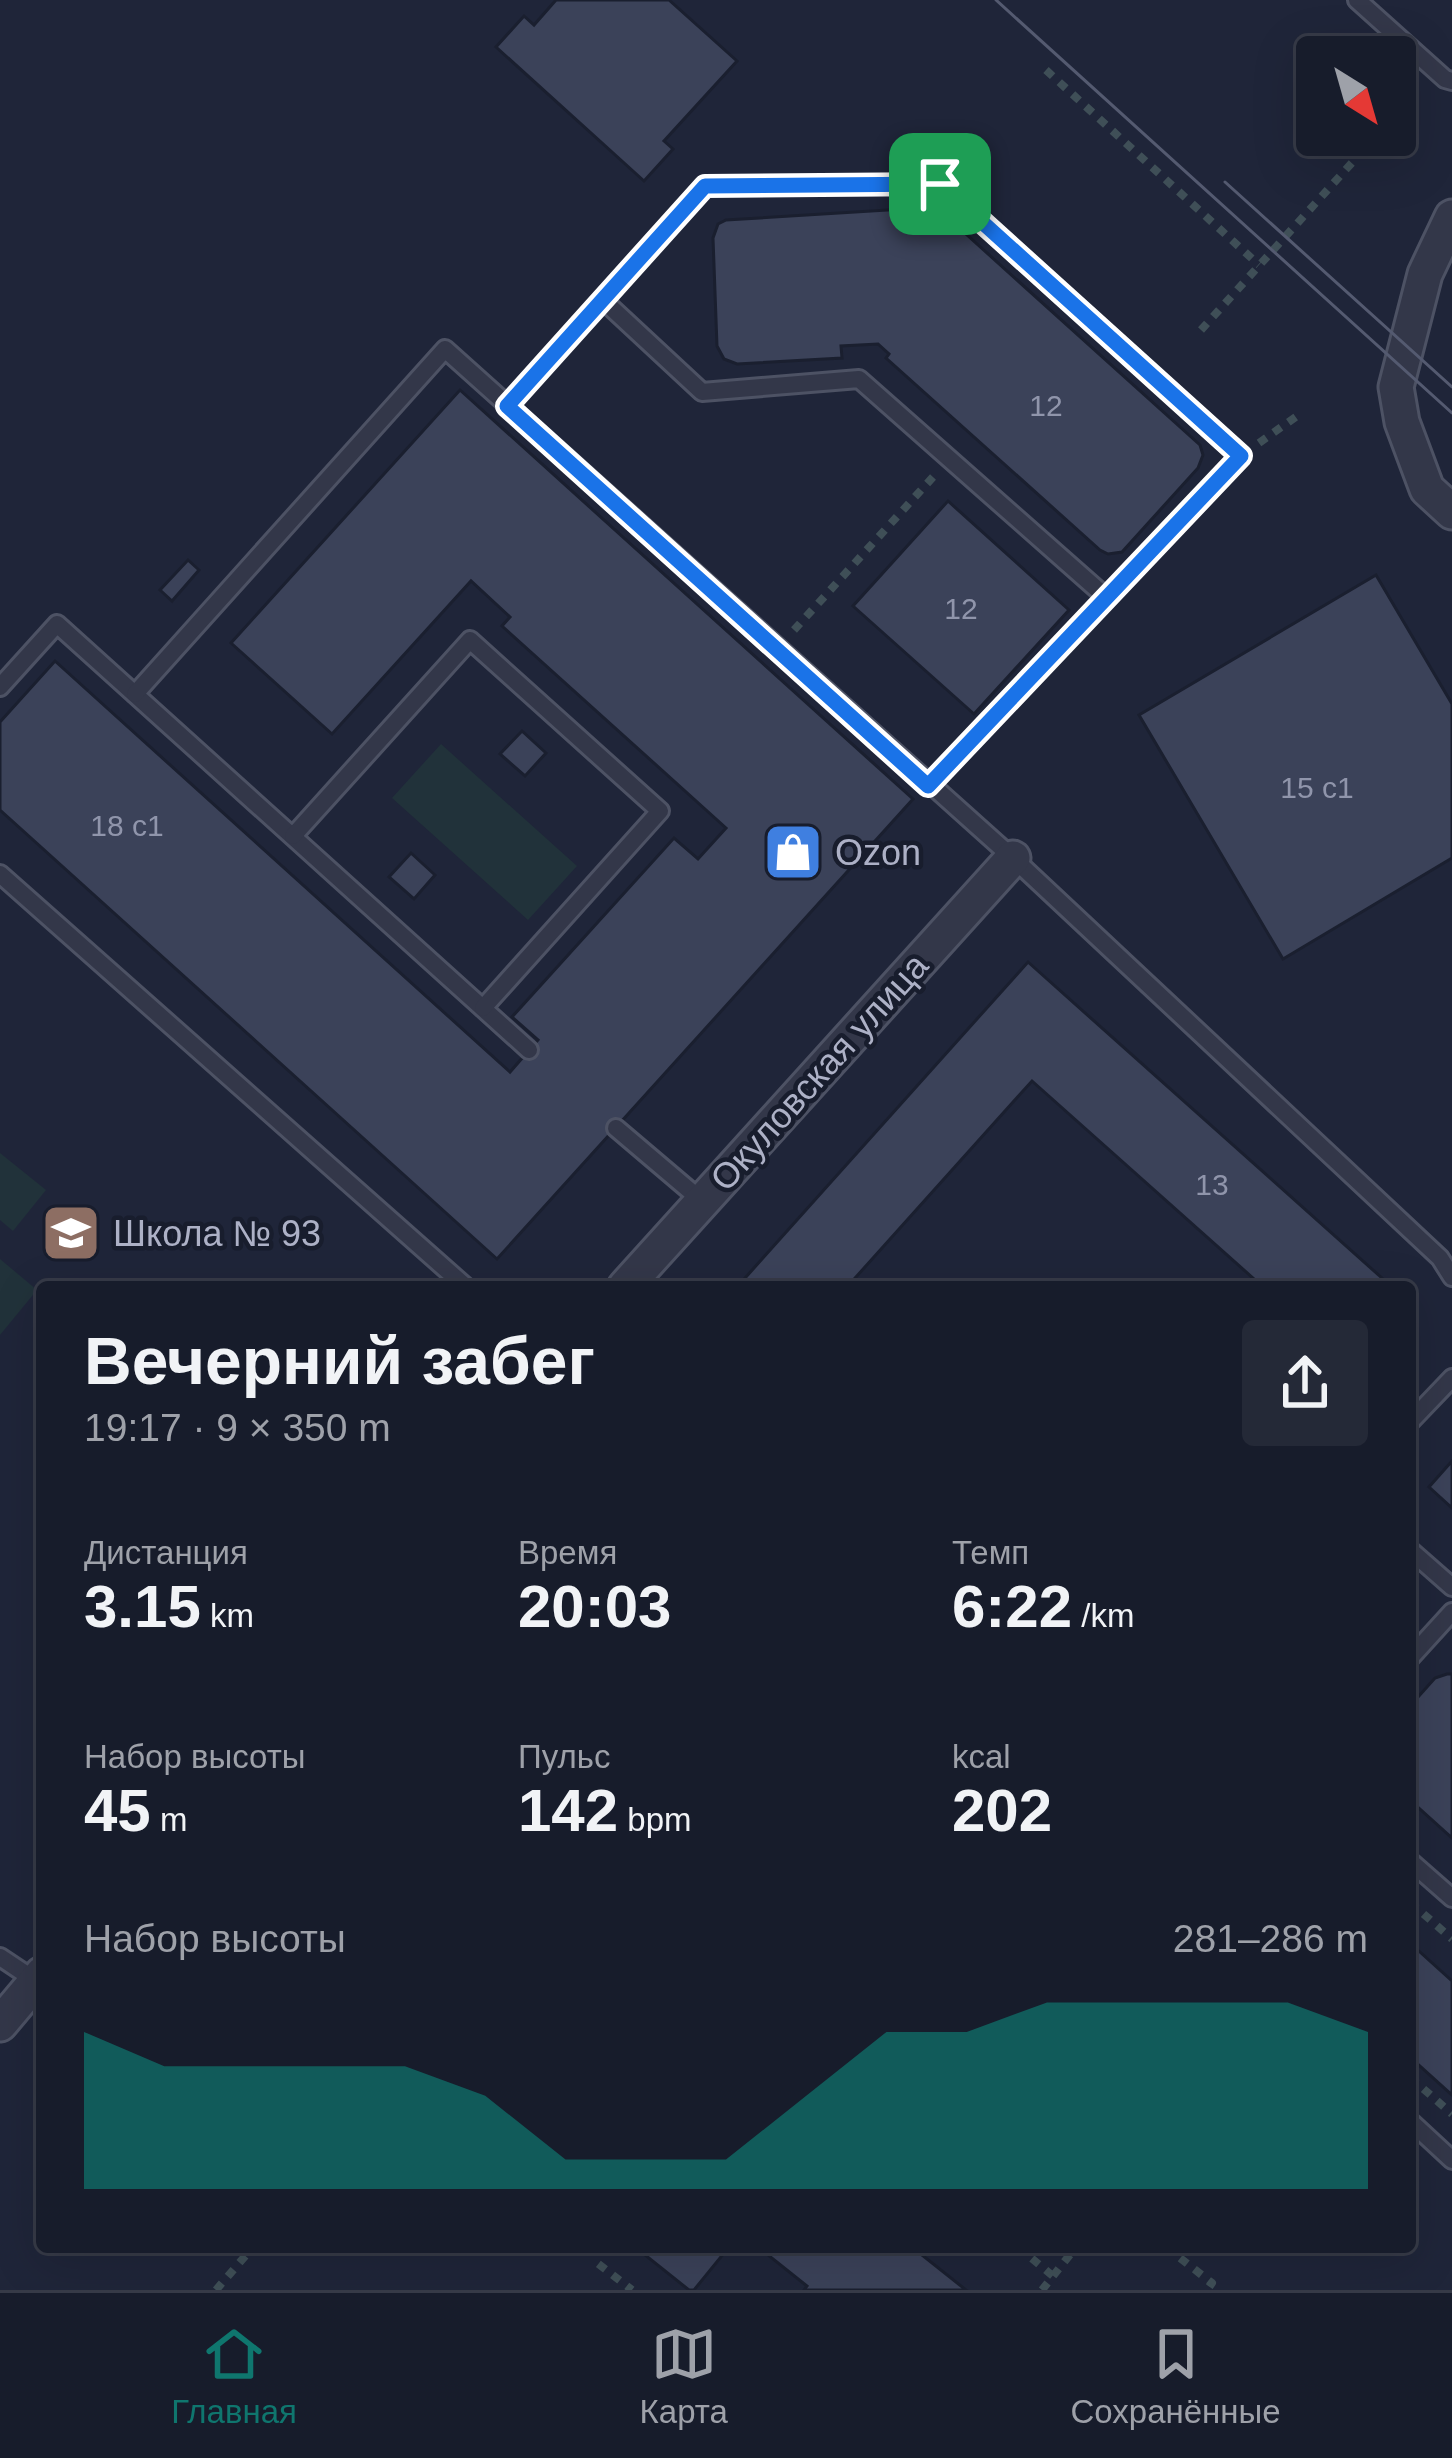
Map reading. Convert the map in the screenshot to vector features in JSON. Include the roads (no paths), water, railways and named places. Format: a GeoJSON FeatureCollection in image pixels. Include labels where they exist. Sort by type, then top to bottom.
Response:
{"type":"FeatureCollection","features":[{"type":"Feature","properties":{"kind":"street"},"geometry":{"type":"LineString","coordinates":[[1452,217],[1426,274],[1396,387],[1402,422],[1427,489],[1452,512]]}},
{"type":"Feature","properties":{"kind":"street","name":"Окуловская улица"},"geometry":{"type":"LineString","coordinates":[[630,1281],[1013,858]]}},
{"type":"Feature","properties":{"kind":"street"},"geometry":{"type":"LineString","coordinates":[[0,2024],[36,1982]]}},
{"type":"Feature","properties":{"kind":"lane"},"geometry":{"type":"LineString","coordinates":[[1357,0],[1445,80],[1452,81]]}},
{"type":"Feature","properties":{"kind":"lane"},"geometry":{"type":"LineString","coordinates":[[507,406],[705,186],[940,184],[1241,456],[1107,598],[859,379],[702,392],[603,300]]}},
{"type":"Feature","properties":{"kind":"lane"},"geometry":{"type":"LineString","coordinates":[[135,694],[445,350],[1013,858],[1440,1258],[1452,1277]]}},
{"type":"Feature","properties":{"kind":"lane"},"geometry":{"type":"LineString","coordinates":[[0,687],[57,624],[529,1050]]}},
{"type":"Feature","properties":{"kind":"lane"},"geometry":{"type":"LineString","coordinates":[[292,836],[470,640],[488,655],[660,811],[483,1008]]}},
{"type":"Feature","properties":{"kind":"lane"},"geometry":{"type":"LineString","coordinates":[[0,874],[459,1281]]}},
{"type":"Feature","properties":{"kind":"lane"},"geometry":{"type":"LineString","coordinates":[[616,1128],[702,1202]]}},
{"type":"Feature","properties":{"kind":"lane"},"geometry":{"type":"LineString","coordinates":[[1416,1416],[1452,1378]]}},
{"type":"Feature","properties":{"kind":"lane"},"geometry":{"type":"LineString","coordinates":[[1416,1555],[1452,1587]]}},
{"type":"Feature","properties":{"kind":"lane"},"geometry":{"type":"LineString","coordinates":[[1416,1651],[1452,1612]]}},
{"type":"Feature","properties":{"kind":"lane"},"geometry":{"type":"LineString","coordinates":[[1416,1866],[1452,1898]]}},
{"type":"Feature","properties":{"kind":"lane"},"geometry":{"type":"LineString","coordinates":[[0,1957],[36,1976]]}},
{"type":"Feature","properties":{"kind":"lane"},"geometry":{"type":"LineString","coordinates":[[1416,2127],[1452,2160]]}},
{"type":"Feature","properties":{"kind":"tram line"},"geometry":{"type":"LineString","coordinates":[[996,0],[1452,413]]}},
{"type":"Feature","properties":{"kind":"tram line"},"geometry":{"type":"LineString","coordinates":[[1225,182],[1452,387]]}},
{"type":"Feature","properties":{"kind":"place","name":"Ozon"},"geometry":{"type":"Point","coordinates":[793,852]}},
{"type":"Feature","properties":{"kind":"place","name":"Школа № 93"},"geometry":{"type":"Point","coordinates":[71,1233]}}]}
